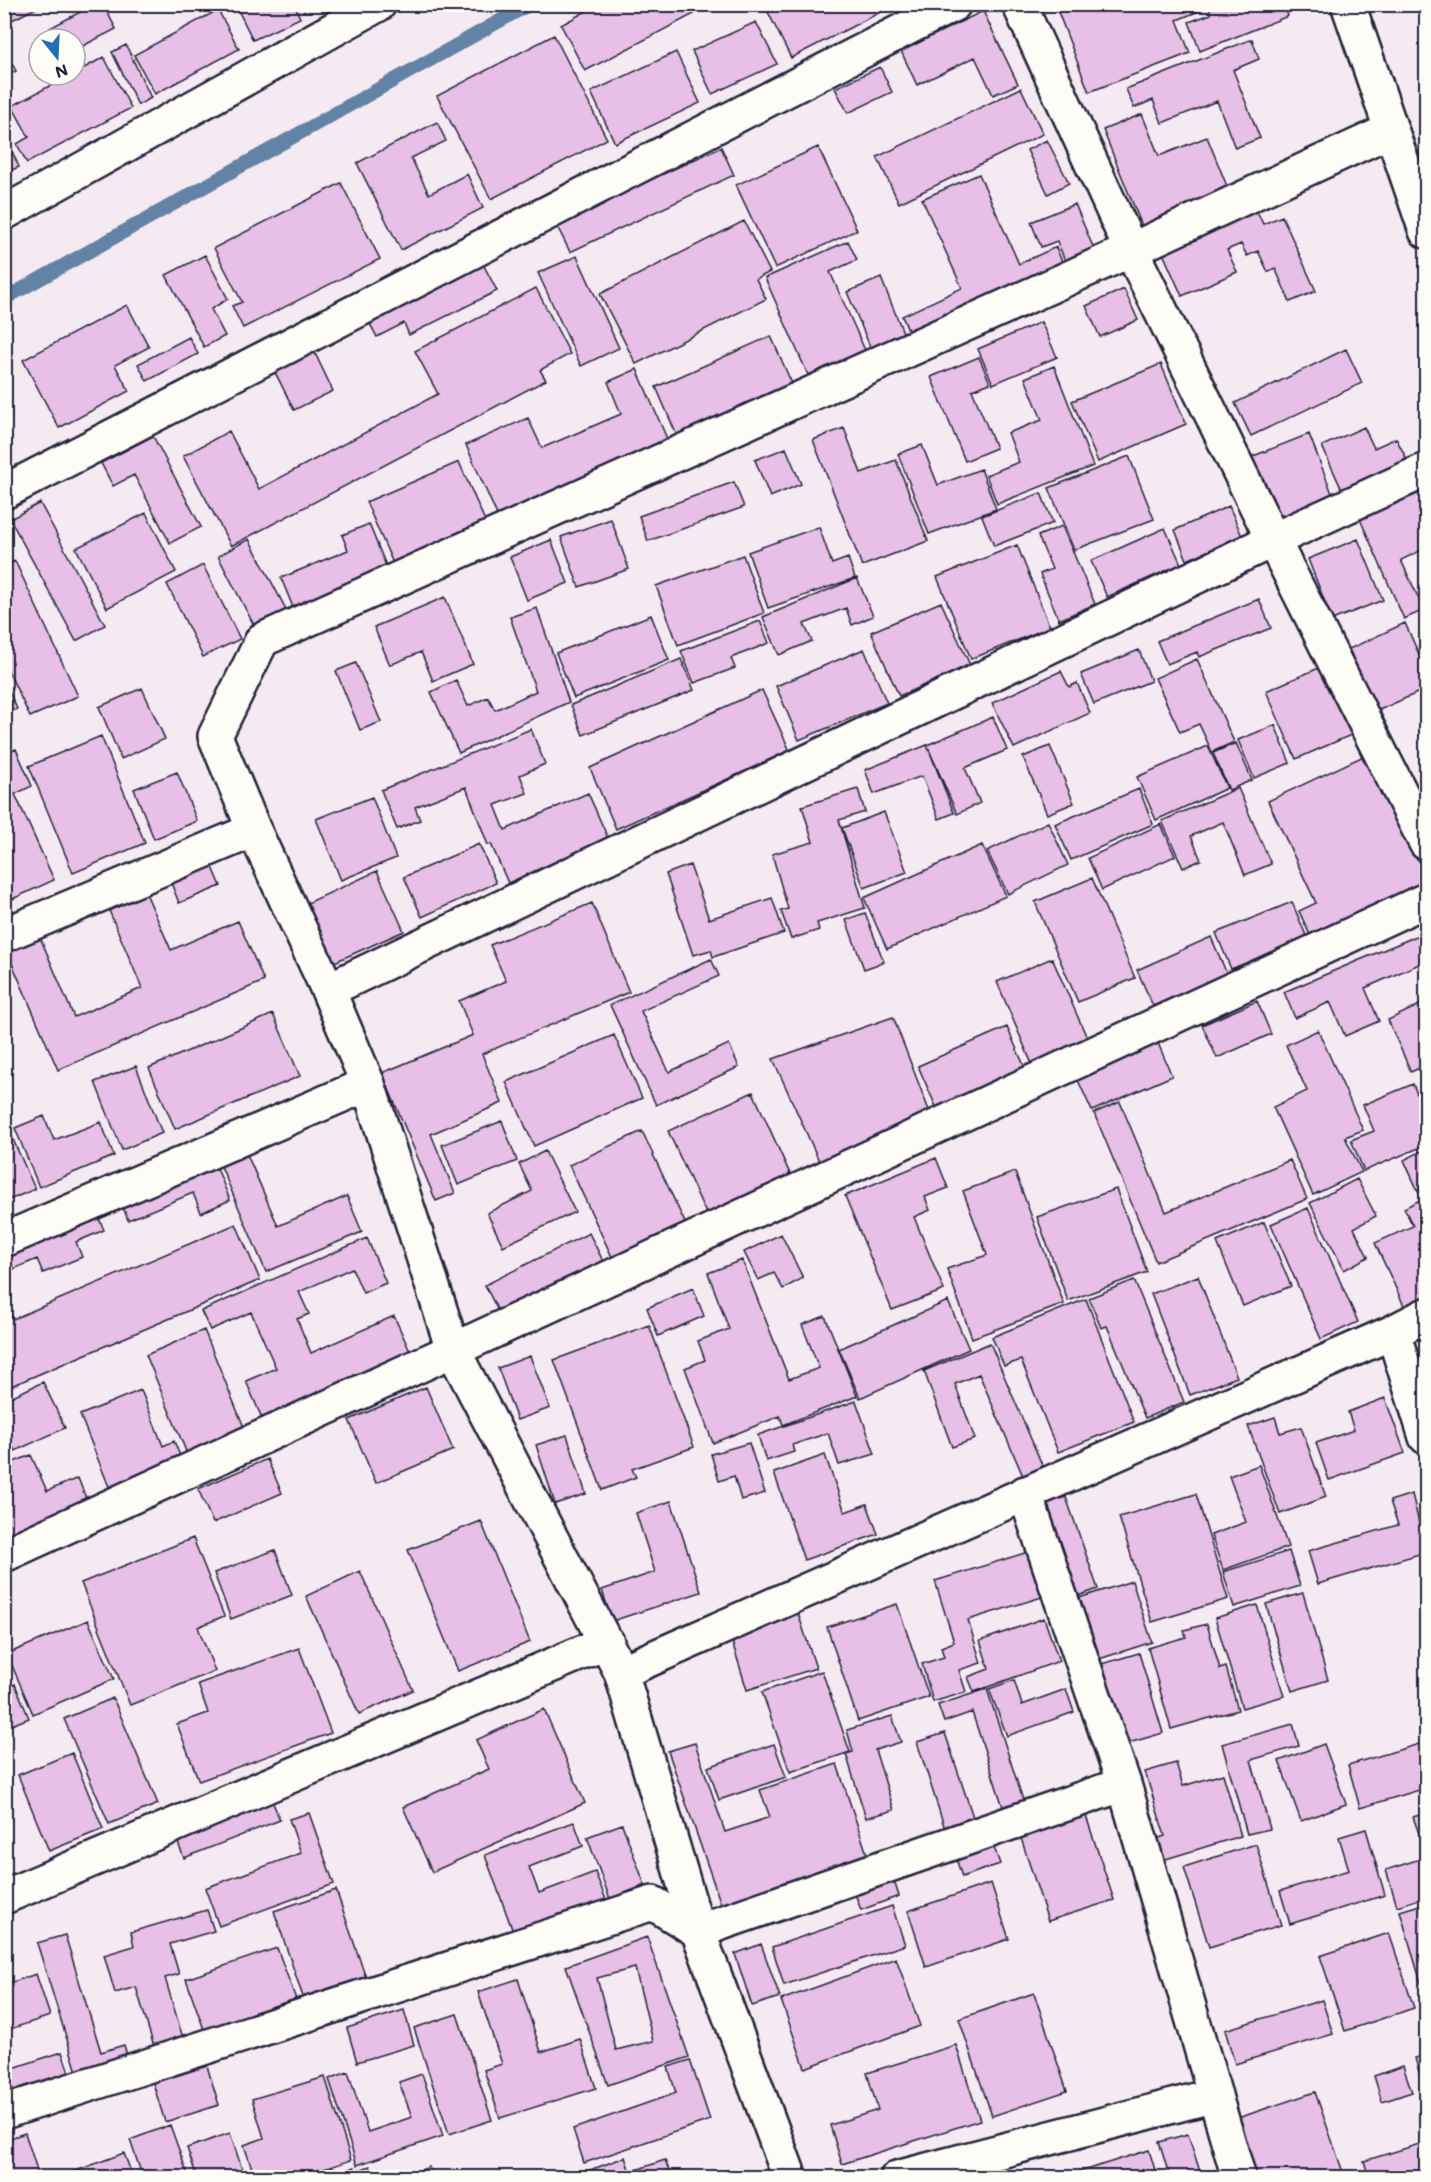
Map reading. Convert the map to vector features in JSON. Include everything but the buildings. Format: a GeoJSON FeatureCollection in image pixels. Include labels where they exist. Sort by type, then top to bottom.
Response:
{"type":"FeatureCollection","features":[{"type":"Feature","properties":{"kind":"street"},"geometry":{"type":"LineString","coordinates":[[4,213],[379,4]]}},
{"type":"Feature","properties":{"kind":"street"},"geometry":{"type":"LineString","coordinates":[[4,492],[954,4]]}},
{"type":"Feature","properties":{"kind":"street"},"geometry":{"type":"LineString","coordinates":[[1019,4],[1131,250],[1273,540],[1426,843]]}},
{"type":"Feature","properties":{"kind":"street"},"geometry":{"type":"LineString","coordinates":[[1348,4],[1426,231]]}},
{"type":"Feature","properties":{"kind":"street"},"geometry":{"type":"LineString","coordinates":[[790,2178],[699,1930],[621,1672],[453,1350],[368,1084],[328,990],[254,830],[215,736],[262,640],[1131,250],[1391,130]]}},
{"type":"Feature","properties":{"kind":"street"},"geometry":{"type":"LineString","coordinates":[[328,990],[1273,540],[1426,470]]}},
{"type":"Feature","properties":{"kind":"street"},"geometry":{"type":"LineString","coordinates":[[4,935],[254,830]]}},
{"type":"Feature","properties":{"kind":"street"},"geometry":{"type":"LineString","coordinates":[[4,1555],[1426,900]]}},
{"type":"Feature","properties":{"kind":"street"},"geometry":{"type":"LineString","coordinates":[[4,1240],[368,1084]]}},
{"type":"Feature","properties":{"kind":"street"},"geometry":{"type":"LineString","coordinates":[[621,1672],[1393,1332],[1426,1315]]}},
{"type":"Feature","properties":{"kind":"street"},"geometry":{"type":"LineString","coordinates":[[1393,1332],[1426,1437]]}},
{"type":"Feature","properties":{"kind":"street"},"geometry":{"type":"LineString","coordinates":[[1025,1493],[1124,1784],[1239,2178]]}},
{"type":"Feature","properties":{"kind":"street"},"geometry":{"type":"LineString","coordinates":[[4,1897],[607,1642]]}},
{"type":"Feature","properties":{"kind":"street"},"geometry":{"type":"LineString","coordinates":[[4,2112],[653,1904],[699,1930],[1124,1784]]}},
{"type":"Feature","properties":{"kind":"street"},"geometry":{"type":"LineString","coordinates":[[897,2178],[1215,2095]]}},
{"type":"Feature","properties":{"kind":"waterway"},"geometry":{"type":"LineString","coordinates":[[4,299],[530,4]]}}]}
